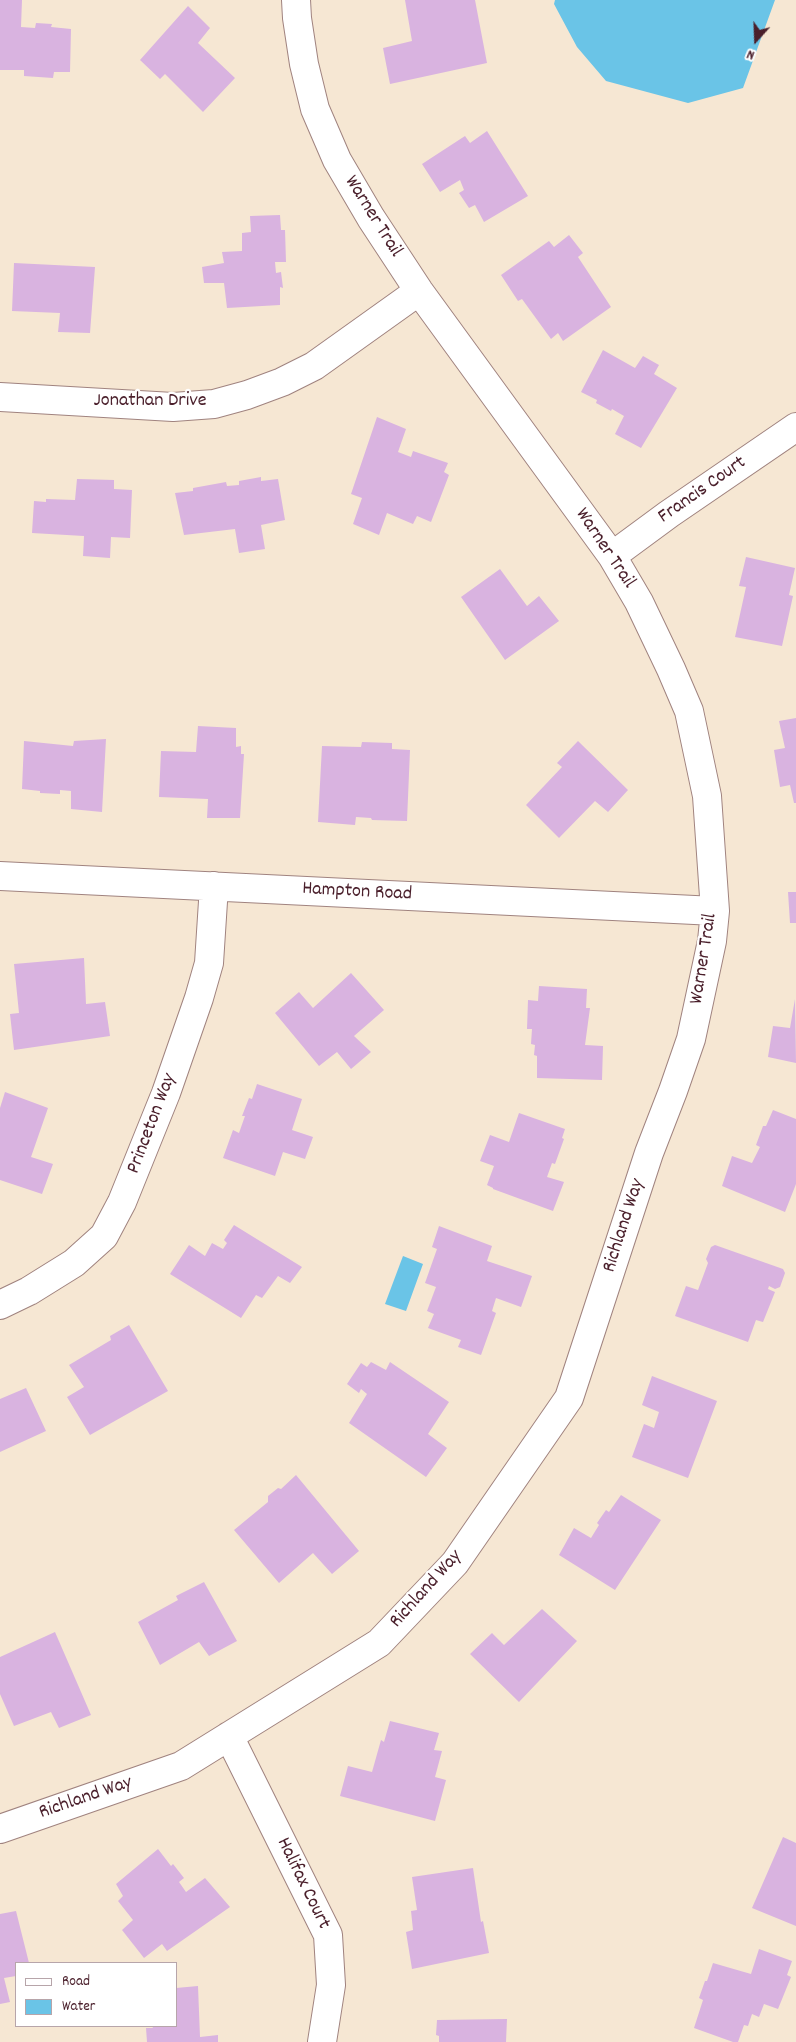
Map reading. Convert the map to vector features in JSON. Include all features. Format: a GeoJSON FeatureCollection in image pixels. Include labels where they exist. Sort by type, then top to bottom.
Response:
{"type":"FeatureCollection","features":[{"type":"Feature","properties":{"kind":"street","name":"Warner Trail"},"geometry":{"type":"LineString","coordinates":[[296,0],[296,18],[304,64],[316,109],[337,160],[371,218],[419,290],[612,556],[639,602],[689,711],[707,796],[715,911],[712,941],[691,1039],[674,1092],[649,1154]]}},
{"type":"Feature","properties":{"kind":"street","name":"Jonathan Drive"},"geometry":{"type":"LineString","coordinates":[[0,397],[172,406],[214,404],[247,395],[282,382],[314,366],[419,290]]}},
{"type":"Feature","properties":{"kind":"street","name":"Francis Court"},"geometry":{"type":"LineString","coordinates":[[612,556],[796,427]]}},
{"type":"Feature","properties":{"kind":"street","name":"Hampton Road"},"geometry":{"type":"LineString","coordinates":[[0,876],[715,911]]}},
{"type":"Feature","properties":{"kind":"street","name":"Princeton Way"},"geometry":{"type":"LineString","coordinates":[[0,1305],[29,1291],[74,1264],[104,1236],[122,1202],[166,1094],[199,998],[209,963],[214,886]]}},
{"type":"Feature","properties":{"kind":"street","name":"Richland Way"},"geometry":{"type":"LineString","coordinates":[[0,1829],[181,1766],[379,1643],[455,1563],[569,1398],[649,1154]]}},
{"type":"Feature","properties":{"kind":"street","name":"Halifax Court"},"geometry":{"type":"LineString","coordinates":[[229,1736],[328,1935],[331,1985],[322,2042]]}},
{"type":"Feature","properties":{"kind":"water"},"geometry":{"type":"Polygon","coordinates":[[[555,0],[775,0],[743,88],[688,103],[606,81],[577,47],[554,4],[555,0]]]}},
{"type":"Feature","properties":{"kind":"water"},"geometry":{"type":"Polygon","coordinates":[[[403,1256],[423,1264],[406,1311],[385,1304],[403,1256]]]}},
{"type":"Feature","properties":{"kind":"building"},"geometry":{"type":"Polygon","coordinates":[[[0,0],[22,0],[21,27],[35,28],[36,23],[52,24],[51,27],[71,29],[70,72],[54,72],[53,78],[24,76],[24,70],[0,70],[0,0]]]}},
{"type":"Feature","properties":{"kind":"building"},"geometry":{"type":"Polygon","coordinates":[[[405,0],[475,0],[487,63],[390,84],[383,48],[412,41],[405,0]]]}},
{"type":"Feature","properties":{"kind":"building"},"geometry":{"type":"Polygon","coordinates":[[[188,6],[210,28],[198,43],[235,78],[203,112],[165,74],[160,79],[140,60],[188,6]]]}},
{"type":"Feature","properties":{"kind":"building"},"geometry":{"type":"Polygon","coordinates":[[[487,131],[528,196],[484,222],[475,205],[469,208],[459,193],[464,190],[460,180],[440,192],[422,164],[465,136],[470,143],[487,131]]]}},
{"type":"Feature","properties":{"kind":"building"},"geometry":{"type":"Polygon","coordinates":[[[280,215],[281,230],[285,230],[286,262],[275,262],[276,273],[281,272],[283,288],[280,287],[280,305],[227,308],[224,283],[204,283],[202,267],[224,263],[222,252],[242,251],[242,233],[251,232],[250,216],[280,215]]]}},
{"type":"Feature","properties":{"kind":"building"},"geometry":{"type":"Polygon","coordinates":[[[569,235],[583,253],[578,257],[611,307],[563,341],[558,333],[551,339],[522,299],[518,301],[501,275],[549,241],[554,247],[569,235]]]}},
{"type":"Feature","properties":{"kind":"building"},"geometry":{"type":"Polygon","coordinates":[[[14,263],[95,267],[90,333],[58,332],[60,313],[12,311],[14,263]]]}},
{"type":"Feature","properties":{"kind":"building"},"geometry":{"type":"Polygon","coordinates":[[[603,350],[635,368],[643,356],[659,365],[654,374],[677,388],[641,448],[615,434],[624,416],[596,403],[597,400],[581,392],[603,350]]]}},
{"type":"Feature","properties":{"kind":"building"},"geometry":{"type":"Polygon","coordinates":[[[377,417],[406,429],[398,452],[411,457],[413,451],[448,463],[444,472],[449,475],[431,522],[417,516],[413,524],[387,513],[379,535],[353,524],[362,498],[351,494],[377,417]]]}},
{"type":"Feature","properties":{"kind":"building"},"geometry":{"type":"Polygon","coordinates":[[[261,477],[261,481],[278,479],[285,520],[261,525],[265,549],[239,553],[235,529],[184,535],[175,493],[193,491],[193,488],[226,482],[227,486],[239,485],[239,481],[261,477]]]}},
{"type":"Feature","properties":{"kind":"building"},"geometry":{"type":"Polygon","coordinates":[[[77,479],[114,480],[114,489],[132,490],[130,538],[111,537],[110,558],[83,556],[84,536],[32,533],[34,501],[46,502],[46,499],[75,500],[77,479]]]}},
{"type":"Feature","properties":{"kind":"building"},"geometry":{"type":"Polygon","coordinates":[[[746,557],[795,568],[789,595],[793,596],[782,646],[735,637],[746,587],[739,586],[746,557]]]}},
{"type":"Feature","properties":{"kind":"building"},"geometry":{"type":"Polygon","coordinates":[[[500,569],[527,606],[539,596],[559,621],[505,660],[461,597],[500,569]]]}},
{"type":"Feature","properties":{"kind":"building"},"geometry":{"type":"Polygon","coordinates":[[[796,718],[796,803],[794,803],[790,785],[780,787],[774,750],[785,748],[779,721],[796,718]]]}},
{"type":"Feature","properties":{"kind":"building"},"geometry":{"type":"Polygon","coordinates":[[[198,726],[236,728],[236,747],[241,746],[241,754],[244,754],[240,818],[207,818],[208,799],[159,797],[161,751],[196,752],[198,726]]]}},
{"type":"Feature","properties":{"kind":"building"},"geometry":{"type":"Polygon","coordinates":[[[106,739],[102,812],[71,809],[71,791],[60,790],[60,794],[40,793],[40,791],[22,789],[24,741],[73,746],[74,741],[106,739]]]}},
{"type":"Feature","properties":{"kind":"building"},"geometry":{"type":"Polygon","coordinates":[[[578,741],[628,790],[608,812],[595,801],[559,838],[526,805],[562,767],[557,763],[578,741]]]}},
{"type":"Feature","properties":{"kind":"building"},"geometry":{"type":"Polygon","coordinates":[[[362,742],[392,743],[392,749],[410,750],[407,821],[372,820],[371,818],[356,817],[355,825],[318,822],[322,746],[361,747],[362,742]]]}},
{"type":"Feature","properties":{"kind":"building"},"geometry":{"type":"Polygon","coordinates":[[[788,892],[796,892],[796,923],[790,923],[788,892]]]}},
{"type":"Feature","properties":{"kind":"building"},"geometry":{"type":"Polygon","coordinates":[[[84,958],[86,1004],[105,1002],[110,1036],[14,1050],[10,1014],[19,1013],[14,964],[84,958]]]}},
{"type":"Feature","properties":{"kind":"building"},"geometry":{"type":"Polygon","coordinates":[[[351,973],[384,1010],[354,1036],[371,1052],[351,1069],[337,1052],[319,1066],[275,1013],[299,992],[313,1008],[351,973]]]}},
{"type":"Feature","properties":{"kind":"building"},"geometry":{"type":"Polygon","coordinates":[[[539,986],[587,989],[586,1008],[590,1008],[585,1045],[603,1046],[602,1080],[537,1078],[537,1056],[534,1055],[535,1045],[531,1044],[532,1029],[527,1029],[528,1000],[538,1001],[539,986]]]}},
{"type":"Feature","properties":{"kind":"building"},"geometry":{"type":"Polygon","coordinates":[[[795,999],[796,1063],[768,1057],[773,1026],[790,1028],[795,999]]]}},
{"type":"Feature","properties":{"kind":"building"},"geometry":{"type":"Polygon","coordinates":[[[257,1084],[302,1099],[292,1130],[313,1137],[305,1159],[283,1152],[275,1176],[223,1158],[233,1130],[239,1133],[245,1116],[242,1116],[249,1098],[252,1099],[257,1084]]]}},
{"type":"Feature","properties":{"kind":"building"},"geometry":{"type":"Polygon","coordinates":[[[5,1092],[48,1108],[31,1157],[53,1164],[42,1194],[0,1180],[0,1108],[5,1092]]]}},
{"type":"Feature","properties":{"kind":"building"},"geometry":{"type":"Polygon","coordinates":[[[773,1110],[796,1119],[796,1184],[785,1212],[722,1186],[732,1156],[752,1163],[760,1147],[756,1145],[763,1126],[766,1126],[773,1110]]]}},
{"type":"Feature","properties":{"kind":"building"},"geometry":{"type":"Polygon","coordinates":[[[519,1113],[565,1129],[562,1138],[564,1139],[555,1164],[552,1163],[547,1177],[564,1182],[553,1211],[493,1189],[487,1185],[494,1166],[480,1161],[490,1135],[509,1142],[519,1113]]]}},
{"type":"Feature","properties":{"kind":"building"},"geometry":{"type":"Polygon","coordinates":[[[234,1225],[302,1267],[290,1283],[278,1276],[262,1298],[256,1295],[241,1318],[170,1274],[189,1245],[205,1256],[212,1243],[223,1249],[227,1243],[224,1240],[234,1225]]]}},
{"type":"Feature","properties":{"kind":"building"},"geometry":{"type":"Polygon","coordinates":[[[439,1226],[492,1246],[487,1261],[532,1276],[521,1307],[496,1298],[492,1311],[496,1313],[481,1355],[458,1347],[461,1340],[428,1328],[434,1314],[427,1311],[436,1287],[425,1283],[437,1249],[432,1247],[439,1226]]]}},
{"type":"Feature","properties":{"kind":"building"},"geometry":{"type":"Polygon","coordinates":[[[715,1245],[783,1269],[785,1273],[780,1287],[775,1289],[769,1286],[768,1289],[775,1292],[763,1322],[756,1320],[748,1342],[675,1316],[686,1286],[698,1290],[708,1263],[706,1259],[711,1247],[715,1245]]]}},
{"type":"Feature","properties":{"kind":"building"},"geometry":{"type":"Polygon","coordinates":[[[129,1325],[168,1391],[90,1435],[67,1397],[84,1387],[69,1365],[111,1340],[110,1336],[129,1325]]]}},
{"type":"Feature","properties":{"kind":"building"},"geometry":{"type":"Polygon","coordinates":[[[371,1362],[386,1370],[390,1362],[449,1402],[428,1434],[447,1448],[426,1477],[349,1423],[367,1394],[361,1389],[359,1393],[347,1384],[361,1363],[367,1367],[371,1362]]]}},
{"type":"Feature","properties":{"kind":"building"},"geometry":{"type":"Polygon","coordinates":[[[652,1376],[717,1401],[688,1478],[632,1457],[644,1424],[654,1428],[659,1412],[642,1405],[652,1376]]]}},
{"type":"Feature","properties":{"kind":"building"},"geometry":{"type":"Polygon","coordinates":[[[26,1388],[46,1431],[0,1452],[0,1399],[26,1388]]]}},
{"type":"Feature","properties":{"kind":"building"},"geometry":{"type":"Polygon","coordinates":[[[296,1475],[359,1551],[332,1574],[313,1553],[279,1583],[234,1530],[268,1502],[268,1496],[278,1488],[281,1489],[296,1475]]]}},
{"type":"Feature","properties":{"kind":"building"},"geometry":{"type":"Polygon","coordinates":[[[621,1495],[661,1520],[615,1590],[559,1555],[574,1528],[591,1538],[599,1525],[597,1523],[606,1510],[609,1512],[621,1495]]]}},
{"type":"Feature","properties":{"kind":"building"},"geometry":{"type":"Polygon","coordinates":[[[204,1582],[237,1641],[209,1656],[199,1642],[160,1665],[138,1622],[178,1600],[176,1596],[204,1582]]]}},
{"type":"Feature","properties":{"kind":"building"},"geometry":{"type":"Polygon","coordinates":[[[542,1609],[577,1641],[519,1702],[470,1654],[492,1633],[504,1645],[542,1609]]]}},
{"type":"Feature","properties":{"kind":"building"},"geometry":{"type":"Polygon","coordinates":[[[55,1632],[91,1715],[59,1728],[51,1712],[14,1726],[0,1694],[0,1657],[55,1632]]]}},
{"type":"Feature","properties":{"kind":"building"},"geometry":{"type":"Polygon","coordinates":[[[390,1721],[439,1733],[434,1750],[442,1751],[435,1777],[446,1780],[435,1821],[340,1796],[348,1766],[372,1772],[381,1740],[384,1742],[390,1721]]]}},
{"type":"Feature","properties":{"kind":"building"},"geometry":{"type":"Polygon","coordinates":[[[783,1837],[796,1843],[796,1926],[752,1908],[783,1837]]]}},
{"type":"Feature","properties":{"kind":"building"},"geometry":{"type":"Polygon","coordinates":[[[158,1849],[171,1866],[173,1864],[184,1878],[179,1882],[186,1892],[205,1878],[230,1907],[167,1951],[162,1944],[144,1958],[122,1930],[133,1920],[118,1901],[123,1896],[116,1884],[158,1849]]]}},
{"type":"Feature","properties":{"kind":"building"},"geometry":{"type":"Polygon","coordinates":[[[473,1868],[481,1922],[483,1921],[489,1953],[412,1969],[406,1932],[413,1930],[411,1911],[417,1910],[412,1877],[473,1868]]]}},
{"type":"Feature","properties":{"kind":"building"},"geometry":{"type":"Polygon","coordinates":[[[16,1911],[29,1962],[15,1962],[15,1976],[4,1978],[10,2002],[0,2004],[0,1914],[16,1911]]]}},
{"type":"Feature","properties":{"kind":"building"},"geometry":{"type":"Polygon","coordinates":[[[759,1949],[792,1961],[787,1975],[791,1977],[778,2009],[764,2004],[759,2017],[752,2014],[748,2026],[744,2025],[738,2042],[733,2042],[694,2028],[703,2000],[699,1998],[713,1963],[751,1974],[759,1949]]]}},
{"type":"Feature","properties":{"kind":"building"},"geometry":{"type":"Polygon","coordinates":[[[198,1986],[200,2037],[218,2035],[218,2042],[147,2042],[146,2028],[178,2027],[178,1988],[198,1986]]]}},
{"type":"Feature","properties":{"kind":"building"},"geometry":{"type":"Polygon","coordinates":[[[507,2019],[506,2042],[439,2042],[439,2036],[436,2035],[437,2020],[507,2019]]]}}]}
